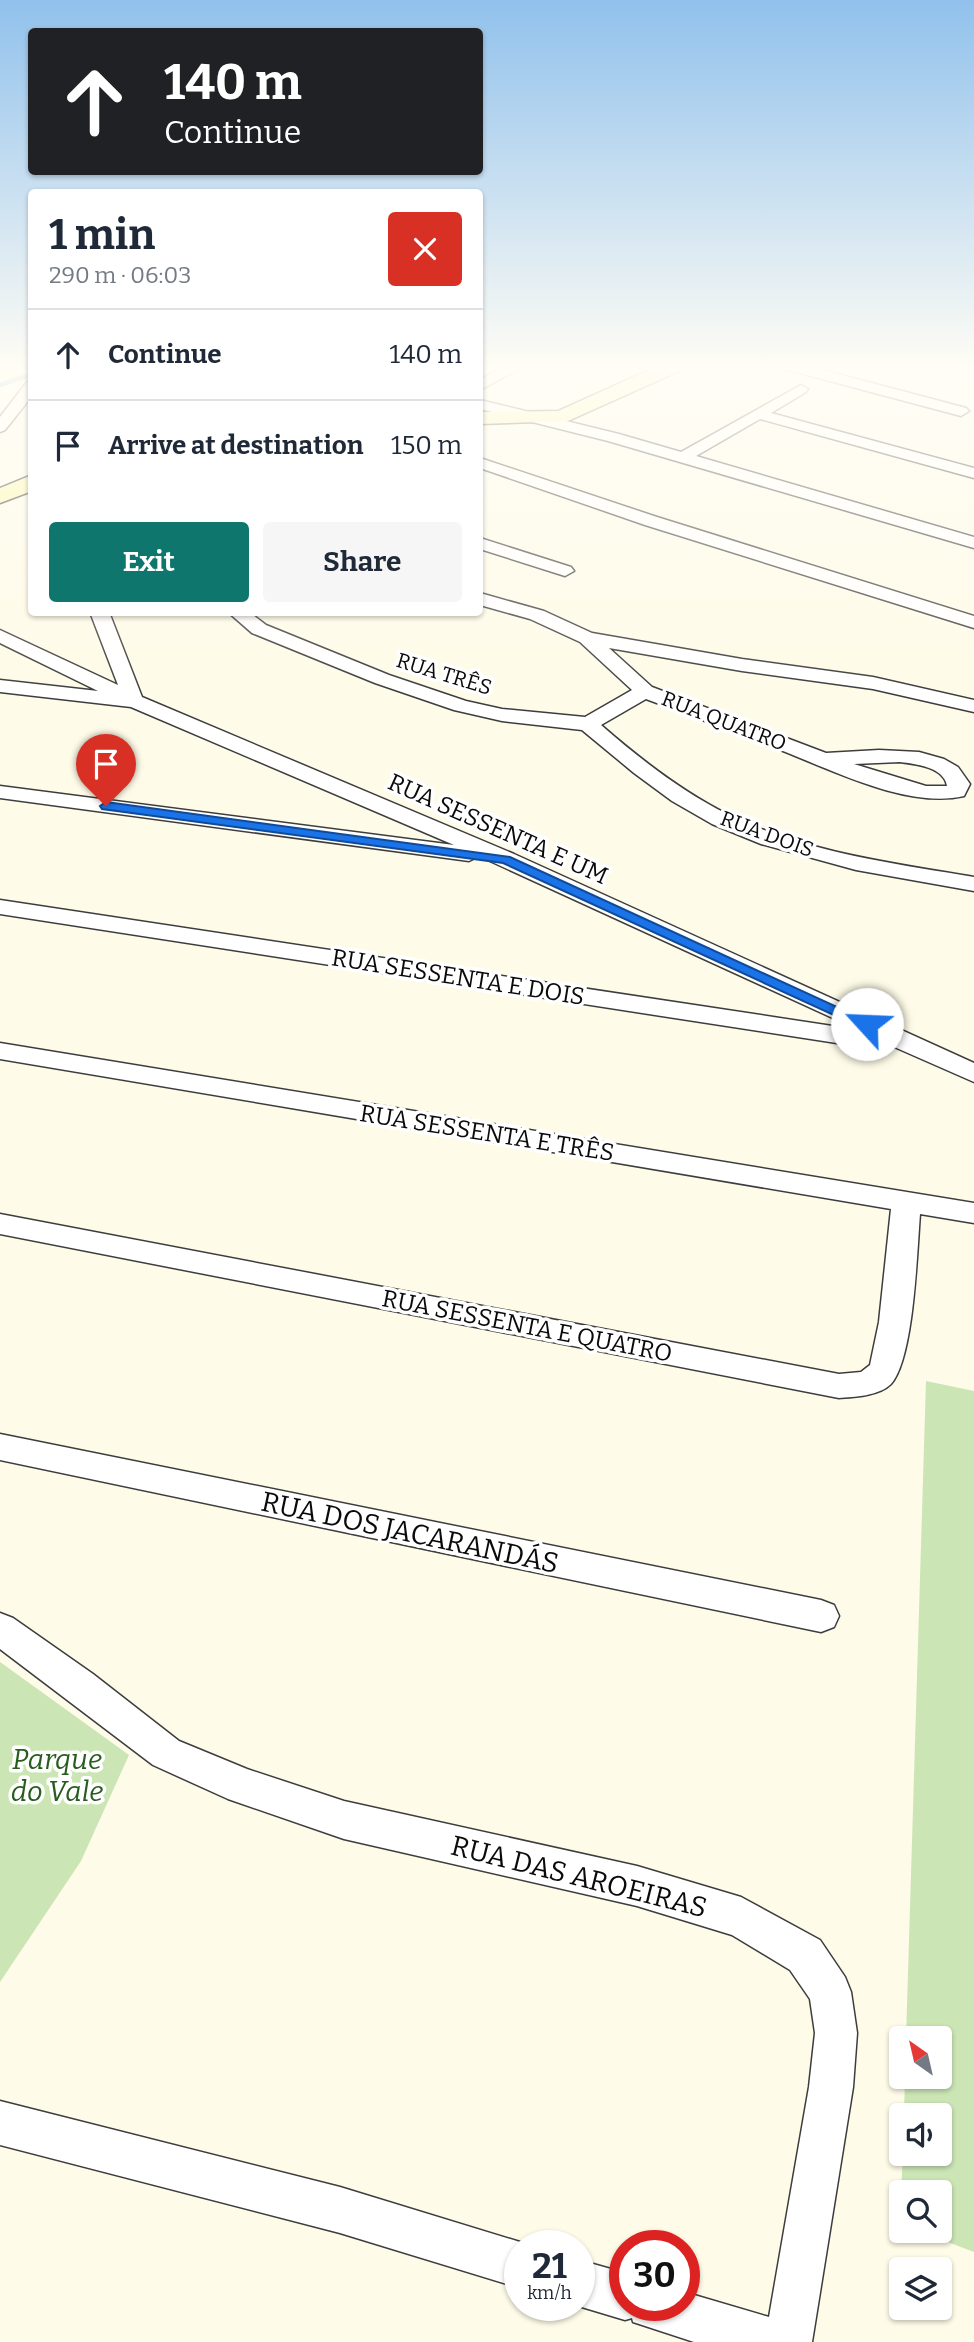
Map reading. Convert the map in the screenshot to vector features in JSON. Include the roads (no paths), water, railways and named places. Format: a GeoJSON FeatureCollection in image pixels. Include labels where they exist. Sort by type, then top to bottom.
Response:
{"type":"FeatureCollection","features":[{"type":"Feature","properties":{"kind":"street"},"geometry":{"type":"LineString","coordinates":[[513,474],[651,521],[974,622]]}},
{"type":"Feature","properties":{"kind":"street"},"geometry":{"type":"LineString","coordinates":[[741,474],[974,543]]}},
{"type":"Feature","properties":{"kind":"street"},"geometry":{"type":"LineString","coordinates":[[0,496],[28,484]]}},
{"type":"Feature","properties":{"kind":"street"},"geometry":{"type":"LineString","coordinates":[[483,544],[565,570]]}},
{"type":"Feature","properties":{"kind":"street","name":"RUA QUATRO"},"geometry":{"type":"LineString","coordinates":[[483,600],[537,615],[587,638],[645,691],[875,779],[926,792],[948,793],[956,791],[959,784],[955,774],[916,757],[827,759]]}},
{"type":"Feature","properties":{"kind":"street"},"geometry":{"type":"LineString","coordinates":[[0,686],[134,701],[101,616]]}},
{"type":"Feature","properties":{"kind":"street","name":"RUA TRÊS"},"geometry":{"type":"LineString","coordinates":[[241,616],[268,633],[382,679],[461,706],[502,715],[588,724]]}},
{"type":"Feature","properties":{"kind":"street","name":"RUA SESSENTA E UM"},"geometry":{"type":"LineString","coordinates":[[0,636],[134,701],[506,859],[974,1073]]}},
{"type":"Feature","properties":{"kind":"street"},"geometry":{"type":"LineString","coordinates":[[587,638],[741,665],[873,683],[974,706]]}},
{"type":"Feature","properties":{"kind":"street"},"geometry":{"type":"LineString","coordinates":[[588,724],[645,691]]}},
{"type":"Feature","properties":{"kind":"street","name":"RUA DOIS"},"geometry":{"type":"LineString","coordinates":[[588,724],[634,765],[661,784],[740,829],[854,863],[974,884]]}},
{"type":"Feature","properties":{"kind":"street"},"geometry":{"type":"LineString","coordinates":[[0,792],[506,859]]}},
{"type":"Feature","properties":{"kind":"street","name":"RUA SESSENTA E DOIS"},"geometry":{"type":"LineString","coordinates":[[0,907],[916,1047]]}},
{"type":"Feature","properties":{"kind":"street","name":"RUA SESSENTA E TRÊS"},"geometry":{"type":"LineString","coordinates":[[0,1051],[974,1213]]}},
{"type":"Feature","properties":{"kind":"street","name":"RUA SESSENTA E QUATRO"},"geometry":{"type":"LineString","coordinates":[[0,1224],[839,1386],[865,1384],[883,1373],[891,1350],[906,1203]]}},
{"type":"Feature","properties":{"kind":"street","name":"RUA DOS JACARANDÁS"},"geometry":{"type":"LineString","coordinates":[[0,1447],[821,1616]]}},
{"type":"Feature","properties":{"kind":"street","name":"RUA DAS AROEIRAS"},"geometry":{"type":"LineString","coordinates":[[0,1629],[80,1686],[166,1753],[242,1786],[344,1820],[637,1886],[741,1917],[805,1955],[830,1992],[836,2034],[831,2087],[788,2342]]}},
{"type":"Feature","properties":{"kind":"street"},"geometry":{"type":"LineString","coordinates":[[0,2123],[340,2210],[504,2260]]}},
{"type":"Feature","properties":{"kind":"street"},"geometry":{"type":"LineString","coordinates":[[700,2320],[772,2342]]}},
{"type":"Feature","properties":{"kind":"park label","name":"Parque do Vale"},"geometry":{"type":"Point","coordinates":[57,1775]}}]}
